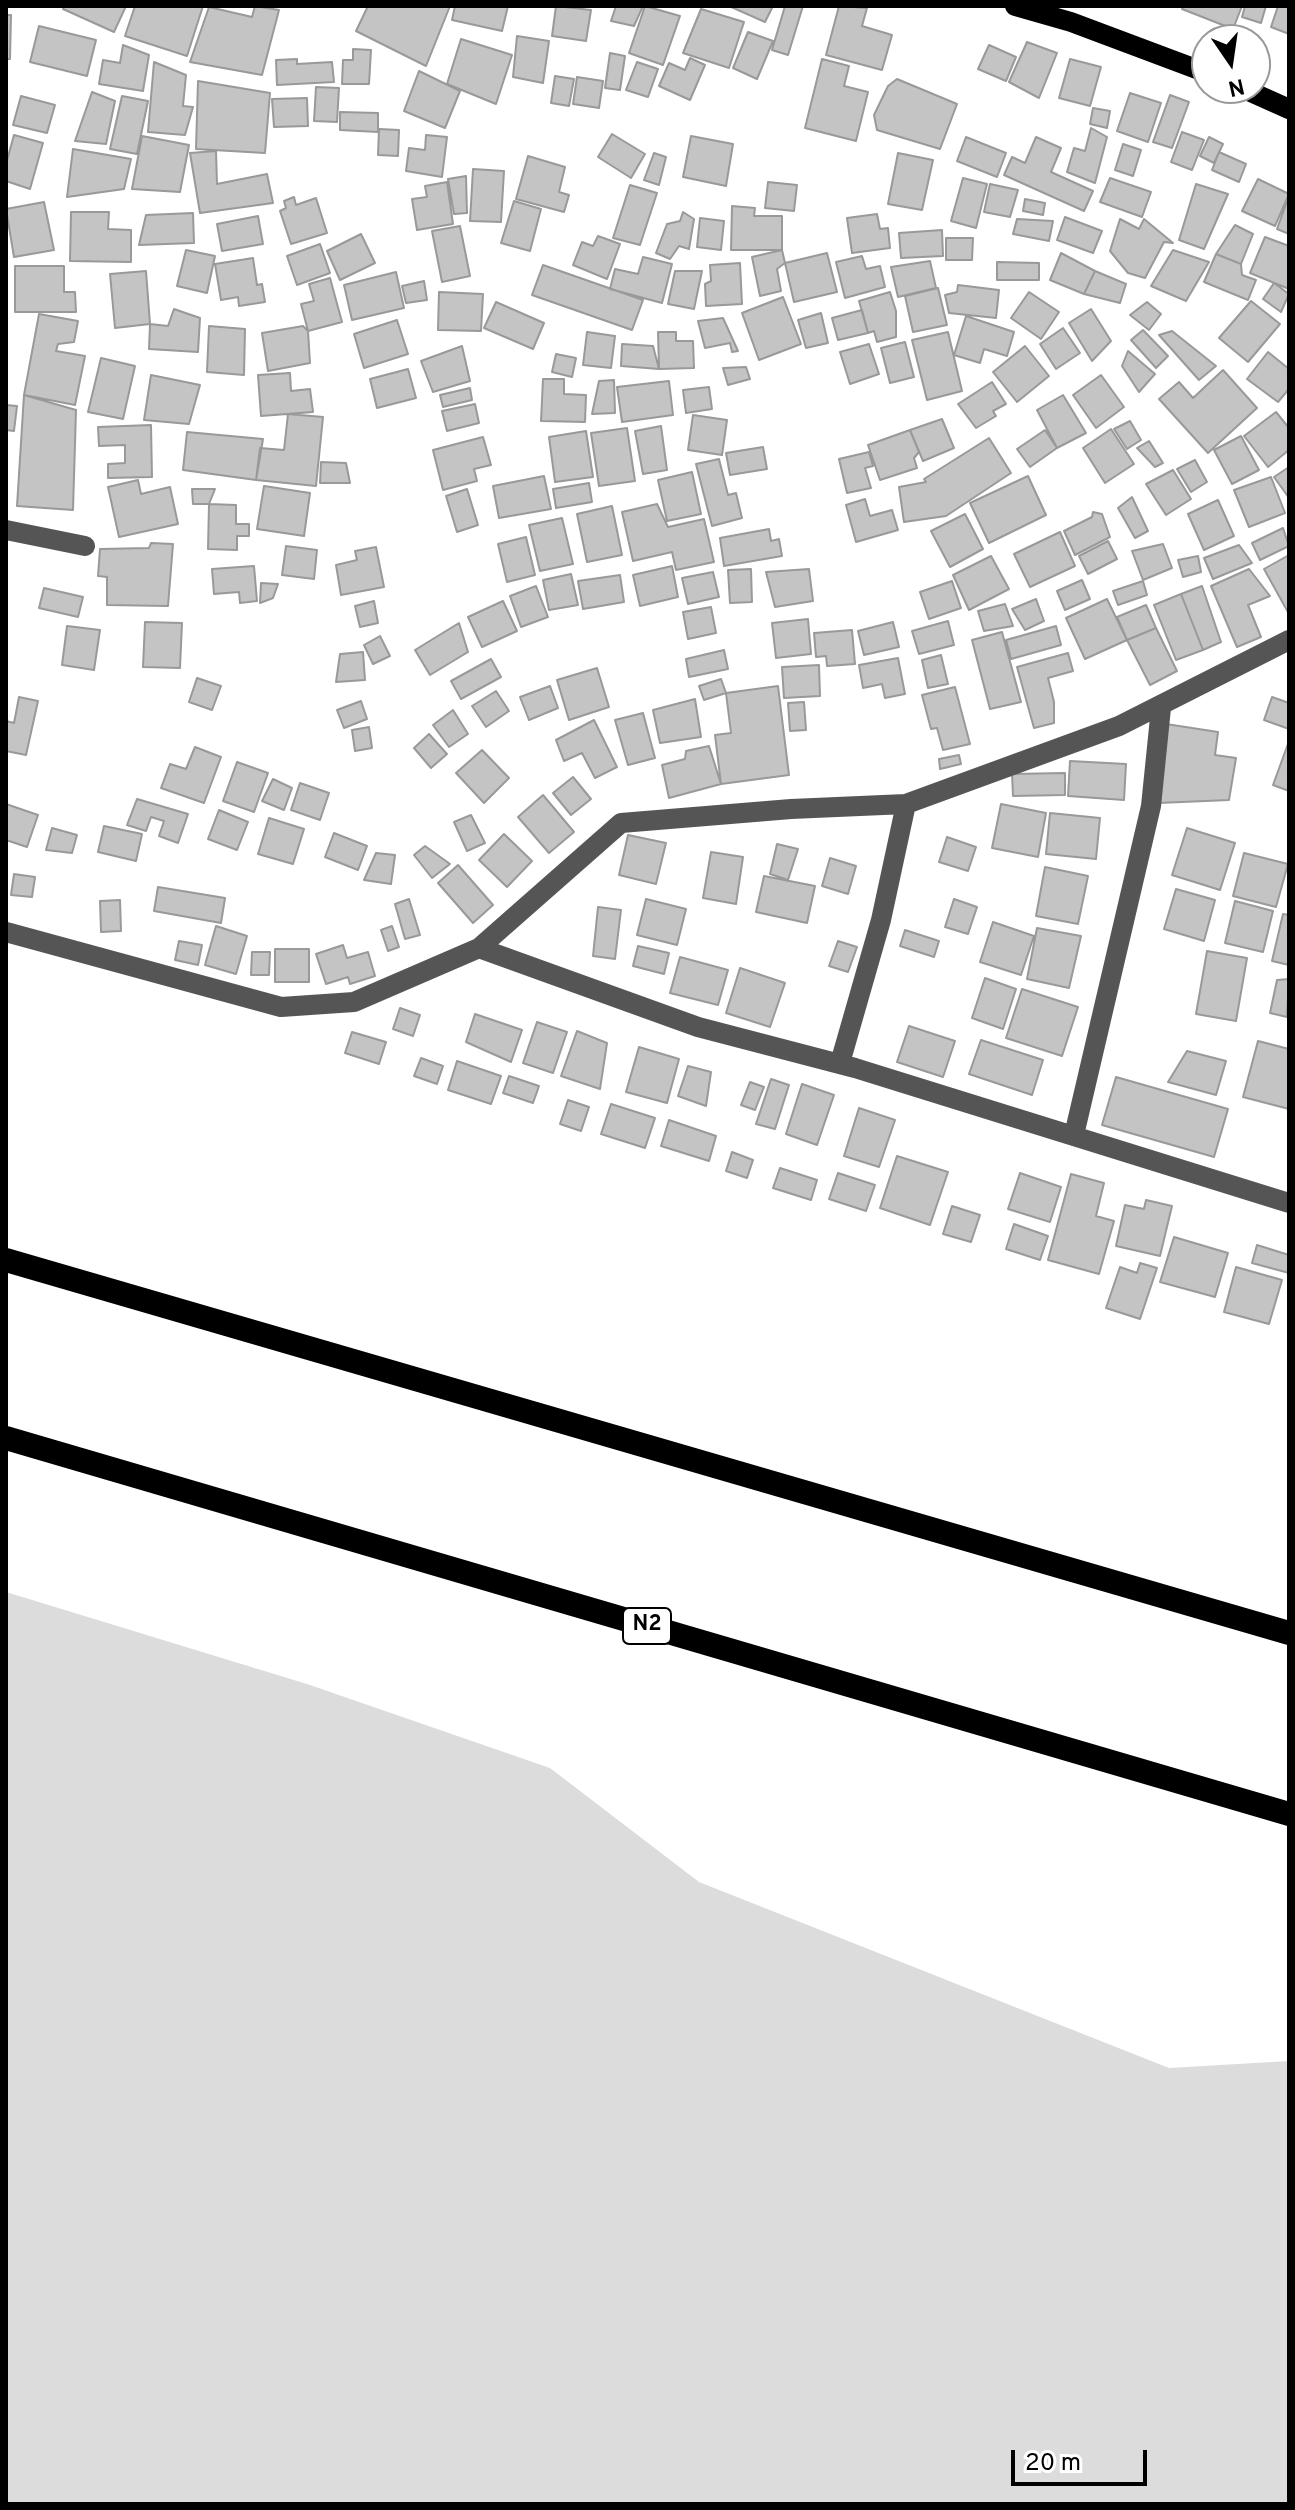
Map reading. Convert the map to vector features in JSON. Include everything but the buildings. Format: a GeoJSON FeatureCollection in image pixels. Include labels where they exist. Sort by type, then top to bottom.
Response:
{"type":"FeatureCollection","features":[{"type":"Feature","properties":{"kind":"highway"},"geometry":{"type":"LineString","coordinates":[[6,1260],[1289,1633]]}},
{"type":"Feature","properties":{"kind":"highway","name":"N2"},"geometry":{"type":"LineString","coordinates":[[6,1438],[1289,1814]]}},
{"type":"Feature","properties":{"kind":"main road"},"geometry":{"type":"LineString","coordinates":[[1015,6],[1071,22],[1191,67]]}},
{"type":"Feature","properties":{"kind":"street"},"geometry":{"type":"LineString","coordinates":[[6,530],[85,546]]}},
{"type":"Feature","properties":{"kind":"street"},"geometry":{"type":"LineString","coordinates":[[6,932],[281,1007],[354,1002],[479,948],[621,823],[791,809],[906,804],[1003,771],[1161,708],[1289,640]]}},
{"type":"Feature","properties":{"kind":"street"},"geometry":{"type":"LineString","coordinates":[[1074,1135],[1151,806],[1161,708]]}},
{"type":"Feature","properties":{"kind":"street"},"geometry":{"type":"LineString","coordinates":[[840,1063],[881,920],[906,804]]}},
{"type":"Feature","properties":{"kind":"street"},"geometry":{"type":"LineString","coordinates":[[479,948],[632,1006],[726,1035],[840,1063],[1289,1203]]}},
{"type":"Feature","properties":{"kind":"shaded area"},"geometry":{"type":"Polygon","coordinates":[[[6,1592],[307,1684],[550,1768],[699,1882],[1169,2068],[1289,2061],[1289,2504],[6,2504],[6,1592]]]}}]}
